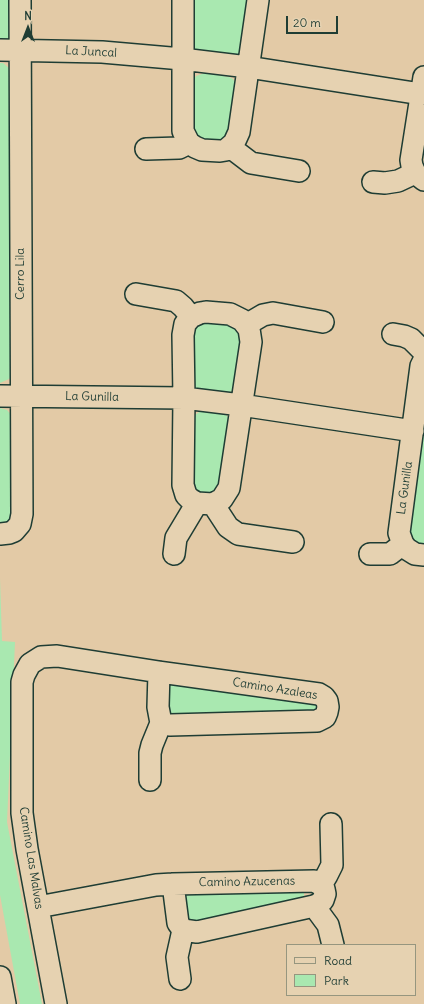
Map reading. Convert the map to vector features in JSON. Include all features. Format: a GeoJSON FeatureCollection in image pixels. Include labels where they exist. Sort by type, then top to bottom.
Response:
{"type":"FeatureCollection","features":[{"type":"Feature","properties":{"kind":"street","name":"Cerro Lila"},"geometry":{"type":"LineString","coordinates":[[0,534],[14,531],[20,524],[22,514],[21,397],[10,50],[20,0]]}},
{"type":"Feature","properties":{"kind":"street"},"geometry":{"type":"LineString","coordinates":[[183,0],[183,131],[189,143],[195,147],[202,150],[220,151],[230,147],[234,143],[239,132],[258,0]]}},
{"type":"Feature","properties":{"kind":"street","name":"La Juncal"},"geometry":{"type":"LineString","coordinates":[[10,50],[102,52],[182,59],[422,86],[411,153],[412,166],[420,176]]}},
{"type":"Feature","properties":{"kind":"street"},"geometry":{"type":"LineString","coordinates":[[146,149],[179,148],[189,143]]}},
{"type":"Feature","properties":{"kind":"street"},"geometry":{"type":"LineString","coordinates":[[230,147],[251,163],[299,171]]}},
{"type":"Feature","properties":{"kind":"street"},"geometry":{"type":"LineString","coordinates":[[374,182],[385,183],[420,176]]}},
{"type":"Feature","properties":{"kind":"street"},"geometry":{"type":"LineString","coordinates":[[136,294],[176,301],[191,317]]}},
{"type":"Feature","properties":{"kind":"street"},"geometry":{"type":"LineString","coordinates":[[174,554],[176,538],[205,503],[222,499],[228,488],[251,342],[251,335],[242,320],[230,314],[206,312],[191,317],[185,324],[183,335],[183,485],[186,495],[205,503],[228,527],[238,534],[293,542]]}},
{"type":"Feature","properties":{"kind":"street"},"geometry":{"type":"LineString","coordinates":[[246,325],[263,316],[273,313],[323,322]]}},
{"type":"Feature","properties":{"kind":"street"},"geometry":{"type":"LineString","coordinates":[[393,334],[411,339],[424,352]]}},
{"type":"Feature","properties":{"kind":"street","name":"La Gunilla"},"geometry":{"type":"LineString","coordinates":[[403,544],[399,533],[399,528],[424,360]]}},
{"type":"Feature","properties":{"kind":"street","name":"La Gunilla"},"geometry":{"type":"LineString","coordinates":[[0,396],[184,398],[241,405],[413,431]]}},
{"type":"Feature","properties":{"kind":"street"},"geometry":{"type":"LineString","coordinates":[[370,554],[390,554],[403,544],[411,552],[424,555]]}},
{"type":"Feature","properties":{"kind":"street","name":"Camino Azaleas"},"geometry":{"type":"LineString","coordinates":[[30,664],[41,657],[57,656],[319,694],[324,696],[328,707],[324,717],[317,721],[170,725],[161,723]]}},
{"type":"Feature","properties":{"kind":"street","name":"Camino Las Malvas"},"geometry":{"type":"LineString","coordinates":[[30,664],[22,682],[22,813],[56,1004]]}},
{"type":"Feature","properties":{"kind":"street"},"geometry":{"type":"LineString","coordinates":[[150,780],[150,753],[161,723],[158,707],[159,672]]}},
{"type":"Feature","properties":{"kind":"street"},"geometry":{"type":"LineString","coordinates":[[172,884],[178,923],[183,930],[196,932],[314,906],[323,900],[324,889],[321,885],[332,865],[331,824]]}},
{"type":"Feature","properties":{"kind":"street","name":"Camino Azucenas"},"geometry":{"type":"LineString","coordinates":[[38,907],[156,885],[314,881],[321,885]]}},
{"type":"Feature","properties":{"kind":"street"},"geometry":{"type":"LineString","coordinates":[[314,906],[328,924],[333,944]]}},
{"type":"Feature","properties":{"kind":"street"},"geometry":{"type":"LineString","coordinates":[[180,979],[177,957],[183,930]]}},
{"type":"Feature","properties":{"kind":"street"},"geometry":{"type":"LineString","coordinates":[[0,977],[5,1004]]}},
{"type":"Feature","properties":{"kind":"green space"},"geometry":{"type":"Polygon","coordinates":[[[0,0],[12,0],[10,35],[8,38],[0,41],[0,0]]]}},
{"type":"Feature","properties":{"kind":"green space"},"geometry":{"type":"Polygon","coordinates":[[[190,0],[251,0],[242,51],[238,55],[235,57],[194,50],[191,45],[190,0]]]}},
{"type":"Feature","properties":{"kind":"green space"},"geometry":{"type":"Polygon","coordinates":[[[0,63],[3,63],[10,69],[12,373],[9,379],[0,383],[0,63]]]}},
{"type":"Feature","properties":{"kind":"green space"},"geometry":{"type":"Polygon","coordinates":[[[205,73],[229,77],[233,79],[237,86],[230,137],[208,147],[190,129],[192,83],[196,76],[205,73]]]}},
{"type":"Feature","properties":{"kind":"green space"},"geometry":{"type":"Polygon","coordinates":[[[199,322],[229,322],[243,336],[236,387],[228,394],[198,391],[193,385],[190,341],[195,326],[199,322]]]}},
{"type":"Feature","properties":{"kind":"green space"},"geometry":{"type":"Polygon","coordinates":[[[424,401],[424,547],[412,542],[407,529],[424,401]]]}},
{"type":"Feature","properties":{"kind":"green space"},"geometry":{"type":"Polygon","coordinates":[[[0,408],[7,410],[14,418],[15,508],[11,523],[0,526],[0,408]]]}},
{"type":"Feature","properties":{"kind":"green space"},"geometry":{"type":"Polygon","coordinates":[[[202,410],[224,413],[228,417],[229,422],[221,491],[200,497],[192,487],[193,419],[195,415],[202,410]]]}},
{"type":"Feature","properties":{"kind":"green space"},"geometry":{"type":"Polygon","coordinates":[[[0,578],[2,641],[15,642],[7,822],[42,1004],[20,1004],[0,895],[0,578]]]}},
{"type":"Feature","properties":{"kind":"green space"},"geometry":{"type":"Polygon","coordinates":[[[170,681],[311,701],[319,709],[310,715],[170,717],[166,707],[170,681]]]}},
{"type":"Feature","properties":{"kind":"green space"},"geometry":{"type":"Polygon","coordinates":[[[304,890],[304,904],[195,923],[187,921],[184,892],[304,890]]]}}]}
